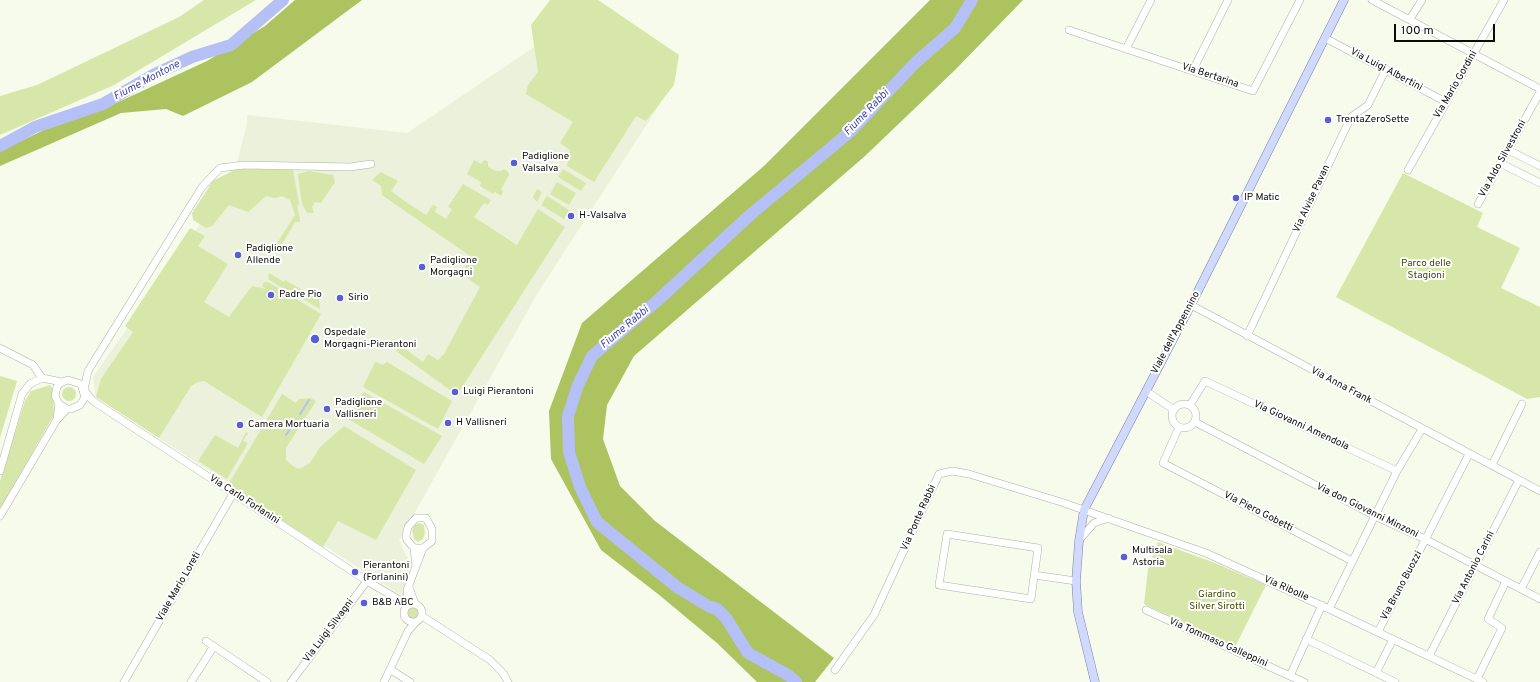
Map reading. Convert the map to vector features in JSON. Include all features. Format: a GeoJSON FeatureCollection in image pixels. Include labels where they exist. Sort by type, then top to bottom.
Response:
{"type":"FeatureCollection","features":[{"type":"Feature","properties":{"kind":"main road","name":"Viale dell'Appennino"},"geometry":{"type":"LineString","coordinates":[[1095,682],[1078,612],[1076,582],[1079,541],[1084,510],[1191,305],[1344,0]]}},
{"type":"Feature","properties":{"kind":"street"},"geometry":{"type":"LineString","coordinates":[[1126,49],[1151,0]]}},
{"type":"Feature","properties":{"kind":"street"},"geometry":{"type":"LineString","coordinates":[[1192,70],[1228,0]]}},
{"type":"Feature","properties":{"kind":"street"},"geometry":{"type":"LineString","coordinates":[[1291,0],[1299,2]]}},
{"type":"Feature","properties":{"kind":"street"},"geometry":{"type":"LineString","coordinates":[[1372,0],[1540,89]]}},
{"type":"Feature","properties":{"kind":"street"},"geometry":{"type":"LineString","coordinates":[[1410,19],[1422,0]]}},
{"type":"Feature","properties":{"kind":"street","name":"Via Mario Gordini"},"geometry":{"type":"LineString","coordinates":[[1408,170],[1504,0]]}},
{"type":"Feature","properties":{"kind":"street","name":"Via Bertarina"},"geometry":{"type":"LineString","coordinates":[[1069,30],[1253,91],[1299,2]]}},
{"type":"Feature","properties":{"kind":"street","name":"Via Luigi Albertini"},"geometry":{"type":"LineString","coordinates":[[1325,38],[1446,102]]}},
{"type":"Feature","properties":{"kind":"street","name":"Via Alvise Pavan"},"geometry":{"type":"LineString","coordinates":[[1247,336],[1351,117],[1368,105],[1386,70]]}},
{"type":"Feature","properties":{"kind":"street","name":"Via Aldo Silvestroni"},"geometry":{"type":"LineString","coordinates":[[1478,204],[1540,92]]}},
{"type":"Feature","properties":{"kind":"street"},"geometry":{"type":"LineString","coordinates":[[1508,150],[1540,166]]}},
{"type":"Feature","properties":{"kind":"street"},"geometry":{"type":"LineString","coordinates":[[1500,163],[1540,183]]}},
{"type":"Feature","properties":{"kind":"street"},"geometry":{"type":"LineString","coordinates":[[87,377],[79,382],[68,380],[60,385],[55,396],[59,404],[67,409],[76,408],[80,405],[87,377],[202,187],[220,168],[244,165],[350,167],[371,164]]}},
{"type":"Feature","properties":{"kind":"street","name":"Via Anna Frank"},"geometry":{"type":"LineString","coordinates":[[1191,305],[1540,491]]}},
{"type":"Feature","properties":{"kind":"street"},"geometry":{"type":"LineString","coordinates":[[0,348],[33,365],[46,379],[60,385]]}},
{"type":"Feature","properties":{"kind":"street"},"geometry":{"type":"LineString","coordinates":[[0,471],[22,394],[30,384],[46,379]]}},
{"type":"Feature","properties":{"kind":"street","name":"Via Giovanni Amendola"},"geometry":{"type":"LineString","coordinates":[[1190,405],[1205,381],[1397,471]]}},
{"type":"Feature","properties":{"kind":"street"},"geometry":{"type":"LineString","coordinates":[[79,382],[84,393]]}},
{"type":"Feature","properties":{"kind":"street"},"geometry":{"type":"LineString","coordinates":[[1146,391],[1174,410]]}},
{"type":"Feature","properties":{"kind":"street","name":"Via Carlo Forlanini"},"geometry":{"type":"LineString","coordinates":[[84,393],[93,401],[234,492],[367,581],[411,605]]}},
{"type":"Feature","properties":{"kind":"street"},"geometry":{"type":"LineString","coordinates":[[56,421],[59,404]]}},
{"type":"Feature","properties":{"kind":"street"},"geometry":{"type":"LineString","coordinates":[[1182,404],[1190,405],[1196,414],[1194,422],[1189,427],[1179,427],[1172,418],[1174,410],[1182,404]]}},
{"type":"Feature","properties":{"kind":"street"},"geometry":{"type":"LineString","coordinates":[[1492,466],[1522,404]]}},
{"type":"Feature","properties":{"kind":"street"},"geometry":{"type":"LineString","coordinates":[[0,516],[56,421],[67,409]]}},
{"type":"Feature","properties":{"kind":"street","name":"Via don Giovanni Minzoni"},"geometry":{"type":"LineString","coordinates":[[1194,422],[1375,516],[1427,540],[1540,599]]}},
{"type":"Feature","properties":{"kind":"street","name":"Via Piero Gobetti"},"geometry":{"type":"LineString","coordinates":[[1179,427],[1163,462],[1352,561]]}},
{"type":"Feature","properties":{"kind":"street"},"geometry":{"type":"LineString","coordinates":[[1329,609],[1397,471],[1422,429]]}},
{"type":"Feature","properties":{"kind":"street","name":"Via Bruno Buozzi"},"geometry":{"type":"LineString","coordinates":[[1378,632],[1427,540],[1469,454]]}},
{"type":"Feature","properties":{"kind":"street","name":"Via Ponte Rabbi"},"geometry":{"type":"LineString","coordinates":[[835,670],[874,615],[939,474],[952,471],[970,474],[1084,510]]}},
{"type":"Feature","properties":{"kind":"street","name":"Via Antonio Carini"},"geometry":{"type":"LineString","coordinates":[[1429,656],[1519,480]]}},
{"type":"Feature","properties":{"kind":"street","name":"Viale Mario Loreti"},"geometry":{"type":"LineString","coordinates":[[124,682],[234,492]]}},
{"type":"Feature","properties":{"kind":"street","name":"Via Ribolle"},"geometry":{"type":"LineString","coordinates":[[1084,510],[1206,553],[1322,605],[1480,681]]}},
{"type":"Feature","properties":{"kind":"street"},"geometry":{"type":"LineString","coordinates":[[405,616],[411,605],[409,587],[416,567],[423,548],[432,541],[433,533],[428,520],[420,518],[416,518],[411,522],[407,531],[407,540],[414,548],[416,567]]}},
{"type":"Feature","properties":{"kind":"street"},"geometry":{"type":"LineString","coordinates":[[1079,541],[1088,528],[1094,523],[1109,518]]}},
{"type":"Feature","properties":{"kind":"street"},"geometry":{"type":"LineString","coordinates":[[947,534],[1038,548],[1034,575],[1030,599],[939,585],[947,534]]}},
{"type":"Feature","properties":{"kind":"street"},"geometry":{"type":"LineString","coordinates":[[414,548],[423,548]]}},
{"type":"Feature","properties":{"kind":"street"},"geometry":{"type":"LineString","coordinates":[[1521,588],[1540,552]]}},
{"type":"Feature","properties":{"kind":"street"},"geometry":{"type":"LineString","coordinates":[[1034,575],[1076,582]]}},
{"type":"Feature","properties":{"kind":"street","name":"Via Luigi Silvagni"},"geometry":{"type":"LineString","coordinates":[[291,682],[367,581]]}},
{"type":"Feature","properties":{"kind":"street"},"geometry":{"type":"LineString","coordinates":[[1480,681],[1502,628],[1488,619],[1506,581]]}},
{"type":"Feature","properties":{"kind":"street"},"geometry":{"type":"LineString","coordinates":[[396,598],[405,616],[408,631]]}},
{"type":"Feature","properties":{"kind":"street"},"geometry":{"type":"LineString","coordinates":[[384,682],[391,670],[408,631],[420,620],[422,616],[421,608],[411,605]]}},
{"type":"Feature","properties":{"kind":"street"},"geometry":{"type":"LineString","coordinates":[[1290,676],[1322,605]]}},
{"type":"Feature","properties":{"kind":"street","name":"Via Tommaso Galleppini"},"geometry":{"type":"LineString","coordinates":[[1146,610],[1304,682]]}},
{"type":"Feature","properties":{"kind":"street"},"geometry":{"type":"LineString","coordinates":[[405,616],[415,623]]}},
{"type":"Feature","properties":{"kind":"street"},"geometry":{"type":"LineString","coordinates":[[422,616],[490,660],[508,682]]}},
{"type":"Feature","properties":{"kind":"street"},"geometry":{"type":"LineString","coordinates":[[1306,639],[1395,682]]}},
{"type":"Feature","properties":{"kind":"street"},"geometry":{"type":"LineString","coordinates":[[1376,673],[1393,639]]}},
{"type":"Feature","properties":{"kind":"street"},"geometry":{"type":"LineString","coordinates":[[206,641],[266,682]]}},
{"type":"Feature","properties":{"kind":"street"},"geometry":{"type":"LineString","coordinates":[[191,682],[214,646]]}},
{"type":"Feature","properties":{"kind":"street"},"geometry":{"type":"LineString","coordinates":[[391,670],[410,682]]}},
{"type":"Feature","properties":{"kind":"shaded area","name":"Ospedale Morgagni-Pierantoni"},"geometry":{"type":"Polygon","coordinates":[[[549,37],[667,93],[537,294],[399,541],[409,561],[408,600],[96,397],[93,377],[233,177],[247,124],[247,115],[407,133],[549,37]]]}},
{"type":"Feature","properties":{"kind":"green space"},"geometry":{"type":"Polygon","coordinates":[[[204,0],[256,0],[114,85],[0,135],[0,96],[37,85],[179,17],[204,0]]]}},
{"type":"Feature","properties":{"kind":"green space"},"geometry":{"type":"Polygon","coordinates":[[[295,0],[362,0],[252,82],[183,116],[166,109],[121,113],[0,166],[0,151],[44,130],[99,111],[207,61],[265,26],[295,0]]]}},
{"type":"Feature","properties":{"kind":"green space"},"geometry":{"type":"Polygon","coordinates":[[[550,0],[598,0],[679,55],[674,85],[646,121],[636,116],[594,182],[567,166],[570,150],[560,143],[573,122],[526,94],[528,85],[538,72],[531,25],[550,0]]]}},
{"type":"Feature","properties":{"kind":"green space"},"geometry":{"type":"Polygon","coordinates":[[[930,0],[1023,0],[955,70],[865,156],[634,356],[607,405],[603,439],[620,486],[655,521],[834,658],[815,682],[757,682],[717,643],[658,594],[601,550],[551,459],[549,411],[582,323],[764,166],[930,0]]]}},
{"type":"Feature","properties":{"kind":"green space"},"geometry":{"type":"Polygon","coordinates":[[[474,160],[481,164],[484,160],[488,162],[488,167],[496,171],[501,171],[504,169],[508,172],[509,175],[501,189],[503,192],[501,196],[495,192],[493,194],[480,186],[481,182],[467,174],[474,160]]]}},
{"type":"Feature","properties":{"kind":"green space"},"geometry":{"type":"Polygon","coordinates":[[[236,169],[293,170],[299,204],[297,206],[300,222],[295,222],[276,254],[272,251],[295,215],[290,200],[282,196],[276,198],[266,196],[248,212],[229,205],[212,226],[206,228],[193,220],[192,213],[213,181],[236,169]]]}},
{"type":"Feature","properties":{"kind":"green space"},"geometry":{"type":"Polygon","coordinates":[[[563,169],[586,183],[581,191],[558,177],[563,169]]]}},
{"type":"Feature","properties":{"kind":"green space"},"geometry":{"type":"Polygon","coordinates":[[[308,171],[333,175],[335,182],[321,203],[315,202],[312,207],[314,213],[307,213],[302,204],[300,191],[298,174],[308,171]]]}},
{"type":"Feature","properties":{"kind":"green space"},"geometry":{"type":"Polygon","coordinates":[[[381,172],[398,181],[391,191],[406,202],[426,215],[433,205],[437,207],[435,212],[446,219],[452,209],[448,207],[463,184],[491,200],[488,205],[484,203],[474,217],[517,245],[538,209],[565,227],[457,395],[396,351],[400,345],[423,362],[428,354],[438,360],[444,354],[480,287],[462,274],[470,256],[382,195],[381,186],[372,180],[381,172]]]}},
{"type":"Feature","properties":{"kind":"green space","name":"Parco delle Stagioni"},"geometry":{"type":"Polygon","coordinates":[[[1403,173],[1483,213],[1477,227],[1520,248],[1501,288],[1540,307],[1540,397],[1527,399],[1336,297],[1403,173]]]}},
{"type":"Feature","properties":{"kind":"green space"},"geometry":{"type":"Polygon","coordinates":[[[557,182],[576,193],[569,205],[550,194],[557,182]]]}},
{"type":"Feature","properties":{"kind":"green space"},"geometry":{"type":"Polygon","coordinates":[[[537,189],[542,192],[537,202],[533,197],[537,189]]]}},
{"type":"Feature","properties":{"kind":"green space"},"geometry":{"type":"Polygon","coordinates":[[[547,196],[569,210],[564,219],[541,205],[547,196]]]}},
{"type":"Feature","properties":{"kind":"green space"},"geometry":{"type":"Polygon","coordinates":[[[190,228],[205,236],[198,246],[228,264],[204,302],[229,317],[252,286],[266,289],[262,286],[264,282],[268,282],[321,314],[262,417],[204,381],[198,382],[191,386],[159,438],[96,397],[101,379],[133,332],[125,326],[190,228]]]}},
{"type":"Feature","properties":{"kind":"green space"},"geometry":{"type":"Polygon","coordinates":[[[269,273],[284,282],[285,280],[301,289],[297,297],[268,279],[269,273]]]}},
{"type":"Feature","properties":{"kind":"green space"},"geometry":{"type":"Polygon","coordinates":[[[305,292],[319,299],[320,309],[301,298],[305,292]]]}},
{"type":"Feature","properties":{"kind":"green space"},"geometry":{"type":"Polygon","coordinates":[[[375,362],[383,365],[387,362],[452,401],[438,429],[363,387],[375,362]]]}},
{"type":"Feature","properties":{"kind":"green space"},"geometry":{"type":"Polygon","coordinates":[[[0,376],[17,381],[0,438],[0,376]]]}},
{"type":"Feature","properties":{"kind":"green space"},"geometry":{"type":"Polygon","coordinates":[[[50,385],[53,389],[54,415],[0,509],[0,481],[25,401],[31,391],[50,385]]]}},
{"type":"Feature","properties":{"kind":"green space"},"geometry":{"type":"Polygon","coordinates":[[[66,387],[72,387],[76,391],[76,397],[72,401],[66,401],[62,397],[62,391],[66,387]]]}},
{"type":"Feature","properties":{"kind":"green space"},"geometry":{"type":"Polygon","coordinates":[[[364,392],[442,436],[424,464],[348,419],[364,392]]]}},
{"type":"Feature","properties":{"kind":"green space"},"geometry":{"type":"Polygon","coordinates":[[[282,394],[296,403],[299,399],[310,398],[316,401],[286,448],[286,460],[293,466],[299,469],[310,463],[320,447],[344,426],[416,470],[376,540],[338,521],[323,547],[228,485],[282,394]]]}},
{"type":"Feature","properties":{"kind":"green space"},"geometry":{"type":"Polygon","coordinates":[[[246,432],[248,433],[243,441],[248,443],[227,479],[198,461],[215,435],[238,448],[246,432]]]}},
{"type":"Feature","properties":{"kind":"green space"},"geometry":{"type":"Polygon","coordinates":[[[419,523],[424,525],[425,533],[423,539],[418,542],[414,539],[412,531],[414,526],[419,523]]]}},
{"type":"Feature","properties":{"kind":"green space","name":"Giardino Silver Sirotti"},"geometry":{"type":"Polygon","coordinates":[[[1158,542],[1215,563],[1266,585],[1235,647],[1144,604],[1148,569],[1158,542]]]}},
{"type":"Feature","properties":{"kind":"green space"},"geometry":{"type":"Polygon","coordinates":[[[415,607],[418,608],[418,618],[411,619],[408,618],[407,611],[408,608],[415,607]]]}},
{"type":"Feature","properties":{"kind":"waterway","name":"Fiume Montone"},"geometry":{"type":"LineString","coordinates":[[0,146],[35,127],[103,104],[155,74],[192,57],[231,45],[283,0]]}},
{"type":"Feature","properties":{"kind":"waterway","name":"Fiume Rabbi"},"geometry":{"type":"LineString","coordinates":[[796,682],[788,675],[748,653],[726,618],[717,609],[708,606],[677,587],[597,522],[580,487],[569,452],[568,416],[578,385],[592,356],[657,301],[750,215],[851,131],[915,63],[955,28],[972,0]]}},
{"type":"Feature","properties":{"kind":"waterway"},"geometry":{"type":"LineString","coordinates":[[300,414],[309,400]]}},
{"type":"Feature","properties":{"kind":"waterway"},"geometry":{"type":"LineString","coordinates":[[286,435],[296,420]]}},
{"type":"Feature","properties":{"kind":"place","name":"TrentaZeroSette"},"geometry":{"type":"Point","coordinates":[1328,120]}},
{"type":"Feature","properties":{"kind":"place","name":"Padiglione Valsalva"},"geometry":{"type":"Point","coordinates":[514,163]}},
{"type":"Feature","properties":{"kind":"place","name":"IP Matic"},"geometry":{"type":"Point","coordinates":[1236,198]}},
{"type":"Feature","properties":{"kind":"place","name":"H-Valsalva"},"geometry":{"type":"Point","coordinates":[571,216]}},
{"type":"Feature","properties":{"kind":"place","name":"Padiglione Allende"},"geometry":{"type":"Point","coordinates":[238,255]}},
{"type":"Feature","properties":{"kind":"place","name":"Padiglione Morgagni"},"geometry":{"type":"Point","coordinates":[422,267]}},
{"type":"Feature","properties":{"kind":"place","name":"Padre Pio"},"geometry":{"type":"Point","coordinates":[271,295]}},
{"type":"Feature","properties":{"kind":"place","name":"Sirio"},"geometry":{"type":"Point","coordinates":[340,298]}},
{"type":"Feature","properties":{"kind":"place","name":"Ospedale Morgagni-Pierantoni"},"geometry":{"type":"Point","coordinates":[315,339]}},
{"type":"Feature","properties":{"kind":"place","name":"Luigi Pierantoni"},"geometry":{"type":"Point","coordinates":[455,392]}},
{"type":"Feature","properties":{"kind":"place","name":"Padiglione Vallisneri"},"geometry":{"type":"Point","coordinates":[327,409]}},
{"type":"Feature","properties":{"kind":"place","name":"H Vallisneri"},"geometry":{"type":"Point","coordinates":[448,423]}},
{"type":"Feature","properties":{"kind":"place","name":"Camera Mortuaria"},"geometry":{"type":"Point","coordinates":[240,425]}},
{"type":"Feature","properties":{"kind":"place","name":"Multisala Astoria"},"geometry":{"type":"Point","coordinates":[1124,557]}},
{"type":"Feature","properties":{"kind":"place","name":"Pierantoni (Forlanini)"},"geometry":{"type":"Point","coordinates":[355,572]}},
{"type":"Feature","properties":{"kind":"place","name":"B&B ABC"},"geometry":{"type":"Point","coordinates":[364,603]}}]}
